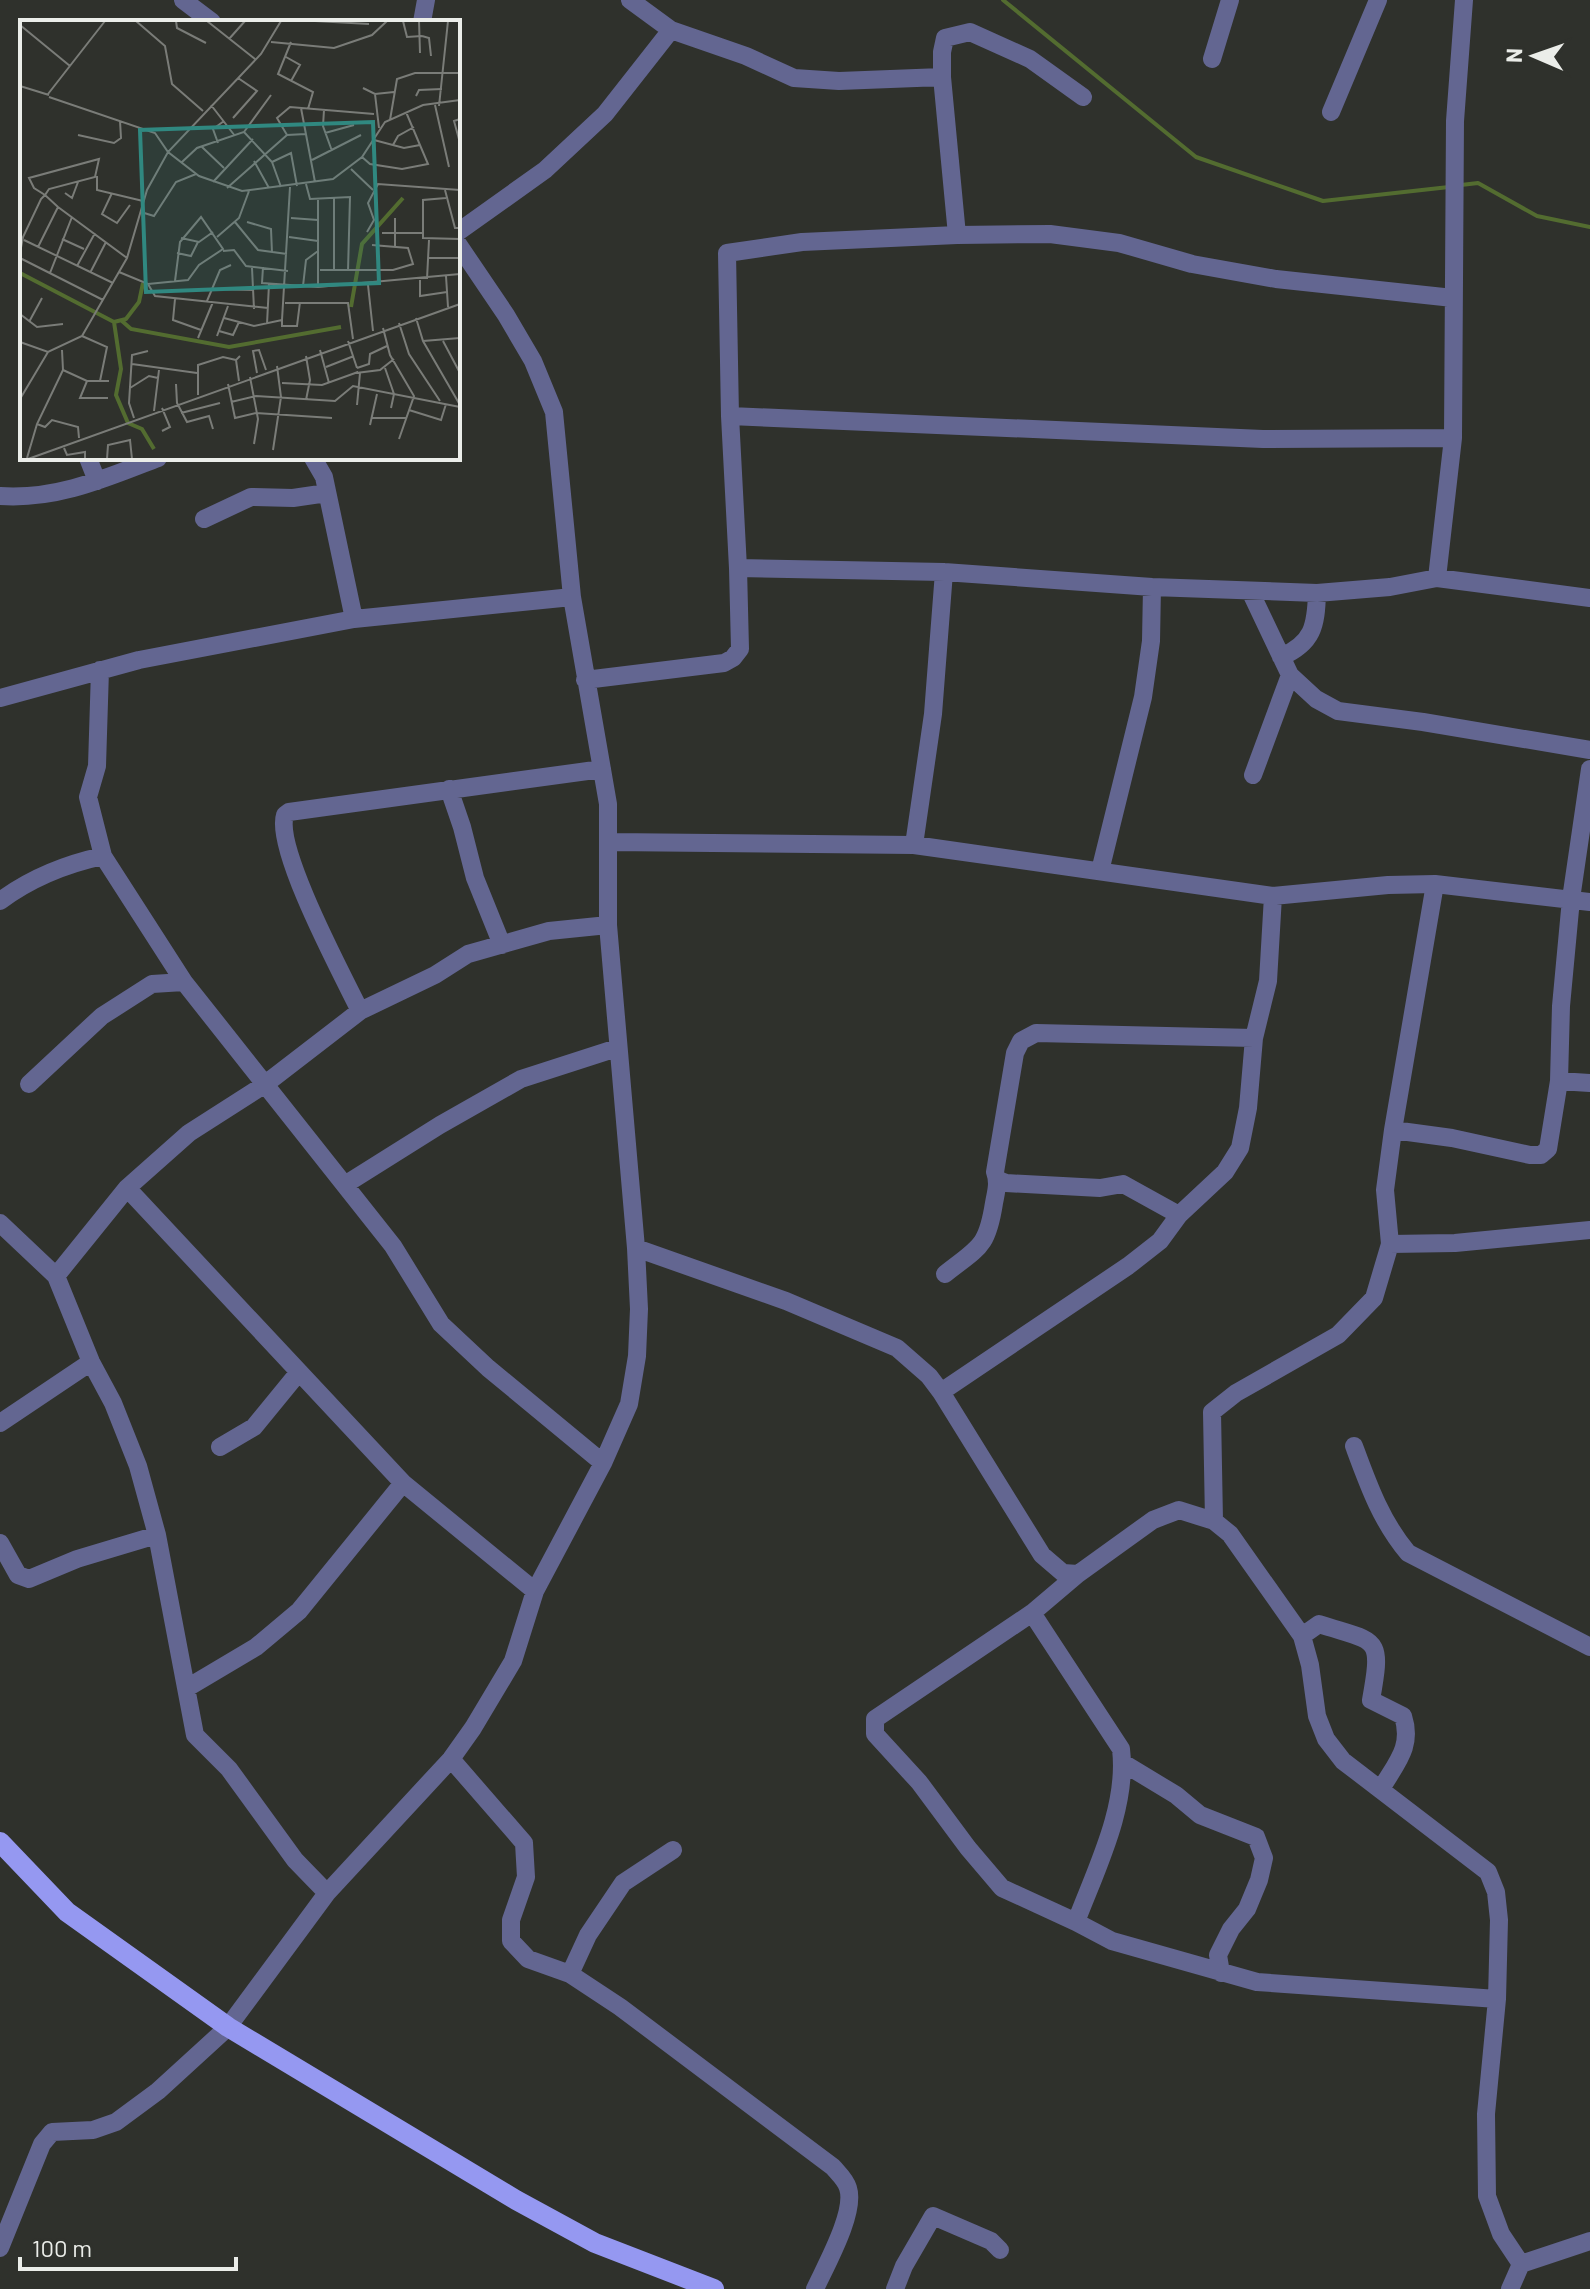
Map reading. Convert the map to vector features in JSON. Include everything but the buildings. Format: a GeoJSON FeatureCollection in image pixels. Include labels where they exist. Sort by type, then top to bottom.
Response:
{"type":"FeatureCollection","features":[{"type":"Feature","properties":{"kind":"main road"},"geometry":{"type":"LineString","coordinates":[[0,1842],[67,1912],[228,2027],[516,2200],[595,2243],[702,2287]]}},
{"type":"Feature","properties":{"kind":"street"},"geometry":{"type":"LineString","coordinates":[[185,0],[210,20]]}},
{"type":"Feature","properties":{"kind":"street"},"geometry":{"type":"LineString","coordinates":[[422,20],[426,0]]}},
{"type":"Feature","properties":{"kind":"street"},"geometry":{"type":"LineString","coordinates":[[630,0],[671,30],[746,56],[794,78],[839,81],[942,77]]}},
{"type":"Feature","properties":{"kind":"street"},"geometry":{"type":"LineString","coordinates":[[1212,59],[1230,0]]}},
{"type":"Feature","properties":{"kind":"street"},"geometry":{"type":"LineString","coordinates":[[1331,112],[1378,0]]}},
{"type":"Feature","properties":{"kind":"street"},"geometry":{"type":"LineString","coordinates":[[1437,578],[1453,438],[1455,121],[1464,0]]}},
{"type":"Feature","properties":{"kind":"street"},"geometry":{"type":"LineString","coordinates":[[460,231],[545,170],[605,114],[671,30]]}},
{"type":"Feature","properties":{"kind":"street"},"geometry":{"type":"LineString","coordinates":[[957,235],[942,77],[945,38],[970,32],[1030,59],[1083,97]]}},
{"type":"Feature","properties":{"kind":"street"},"geometry":{"type":"LineString","coordinates":[[585,680],[724,663],[740,649],[727,253],[802,242],[1050,234],[1119,243],[1192,264],[1276,279],[1453,298]]}},
{"type":"Feature","properties":{"kind":"street"},"geometry":{"type":"LineString","coordinates":[[0,2248],[48,2136],[59,2130],[93,2130],[116,2122],[158,2091],[228,2027],[327,1893],[451,1759],[513,1661],[535,1591],[603,1463],[629,1404],[637,1356],[639,1309],[608,925],[608,804],[572,597],[554,412],[533,361],[460,247]]}},
{"type":"Feature","properties":{"kind":"street"},"geometry":{"type":"LineString","coordinates":[[730,416],[1263,439],[1453,438]]}},
{"type":"Feature","properties":{"kind":"street"},"geometry":{"type":"LineString","coordinates":[[89,460],[97,481]]}},
{"type":"Feature","properties":{"kind":"street"},"geometry":{"type":"LineString","coordinates":[[0,496],[26,498],[82,487],[153,460]]}},
{"type":"Feature","properties":{"kind":"street"},"geometry":{"type":"LineString","coordinates":[[314,460],[324,477],[354,619]]}},
{"type":"Feature","properties":{"kind":"street"},"geometry":{"type":"LineString","coordinates":[[204,519],[251,497],[293,498],[327,493]]}},
{"type":"Feature","properties":{"kind":"street"},"geometry":{"type":"LineString","coordinates":[[738,568],[944,572],[1152,587],[1317,593],[1390,587],[1437,578],[1590,598]]}},
{"type":"Feature","properties":{"kind":"street"},"geometry":{"type":"LineString","coordinates":[[914,845],[933,714],[944,572]]}},
{"type":"Feature","properties":{"kind":"street"},"geometry":{"type":"LineString","coordinates":[[1100,871],[1143,697],[1151,641],[1152,587]]}},
{"type":"Feature","properties":{"kind":"street"},"geometry":{"type":"LineString","coordinates":[[1250,591],[1290,675],[1316,699],[1338,711],[1590,750]]}},
{"type":"Feature","properties":{"kind":"street"},"geometry":{"type":"LineString","coordinates":[[1281,657],[1298,649],[1309,636],[1316,616],[1317,593]]}},
{"type":"Feature","properties":{"kind":"street"},"geometry":{"type":"LineString","coordinates":[[0,698],[100,670],[354,619],[572,597]]}},
{"type":"Feature","properties":{"kind":"street"},"geometry":{"type":"LineString","coordinates":[[100,670],[97,766],[88,797],[103,856],[184,982],[393,1246],[441,1324],[488,1368],[603,1463]]}},
{"type":"Feature","properties":{"kind":"street"},"geometry":{"type":"LineString","coordinates":[[1253,775],[1290,675]]}},
{"type":"Feature","properties":{"kind":"street"},"geometry":{"type":"LineString","coordinates":[[360,1011],[307,904],[284,832],[285,815],[602,769]]}},
{"type":"Feature","properties":{"kind":"street"},"geometry":{"type":"LineString","coordinates":[[1393,1130],[1452,1138],[1530,1155],[1541,1155],[1548,1149],[1559,1081],[1561,1006],[1581,901],[1590,769]]}},
{"type":"Feature","properties":{"kind":"street"},"geometry":{"type":"LineString","coordinates":[[449,789],[475,878],[502,945]]}},
{"type":"Feature","properties":{"kind":"street"},"geometry":{"type":"LineString","coordinates":[[610,842],[914,845],[1273,896],[1388,885],[1435,884],[1581,901]]}},
{"type":"Feature","properties":{"kind":"street"},"geometry":{"type":"LineString","coordinates":[[0,901],[52,871],[103,856]]}},
{"type":"Feature","properties":{"kind":"street"},"geometry":{"type":"LineString","coordinates":[[1214,1521],[1212,1412],[1236,1393],[1338,1335],[1374,1298],[1390,1244],[1385,1190],[1435,884]]}},
{"type":"Feature","properties":{"kind":"street"},"geometry":{"type":"LineString","coordinates":[[941,1392],[1128,1266],[1160,1241],[1179,1215],[1225,1172],[1240,1148],[1248,1108],[1254,1038],[1268,981],[1273,896]]}},
{"type":"Feature","properties":{"kind":"street"},"geometry":{"type":"LineString","coordinates":[[56,1276],[127,1188],[189,1133],[264,1085],[360,1011],[435,975],[468,954],[549,931],[608,925]]}},
{"type":"Feature","properties":{"kind":"street"},"geometry":{"type":"LineString","coordinates":[[29,1084],[102,1016],[152,984],[184,982]]}},
{"type":"Feature","properties":{"kind":"street"},"geometry":{"type":"LineString","coordinates":[[945,1274],[983,1244],[990,1232],[998,1180],[995,1172],[1015,1053],[1021,1041],[1036,1033],[1254,1038]]}},
{"type":"Feature","properties":{"kind":"street"},"geometry":{"type":"LineString","coordinates":[[346,1184],[521,1079],[617,1048]]}},
{"type":"Feature","properties":{"kind":"street"},"geometry":{"type":"LineString","coordinates":[[1559,1081],[1590,1083]]}},
{"type":"Feature","properties":{"kind":"street"},"geometry":{"type":"LineString","coordinates":[[998,1180],[1100,1188],[1123,1184],[1179,1215]]}},
{"type":"Feature","properties":{"kind":"street"},"geometry":{"type":"LineString","coordinates":[[127,1188],[403,1483],[535,1591]]}},
{"type":"Feature","properties":{"kind":"street"},"geometry":{"type":"LineString","coordinates":[[0,1223],[56,1276],[138,1466],[157,1535],[195,1735],[229,1769],[295,1860],[327,1893]]}},
{"type":"Feature","properties":{"kind":"street"},"geometry":{"type":"LineString","coordinates":[[1390,1244],[1455,1243],[1590,1230]]}},
{"type":"Feature","properties":{"kind":"street"},"geometry":{"type":"LineString","coordinates":[[636,1248],[786,1301],[897,1348],[929,1376],[941,1392],[1042,1555],[1063,1573],[1078,1574]]}},
{"type":"Feature","properties":{"kind":"street"},"geometry":{"type":"LineString","coordinates":[[0,1423],[91,1362]]}},
{"type":"Feature","properties":{"kind":"street"},"geometry":{"type":"LineString","coordinates":[[220,1447],[254,1427],[299,1372]]}},
{"type":"Feature","properties":{"kind":"street"},"geometry":{"type":"LineString","coordinates":[[1354,1446],[1391,1533],[1408,1553],[1587,1646],[1590,1625]]}},
{"type":"Feature","properties":{"kind":"street"},"geometry":{"type":"LineString","coordinates":[[187,1688],[256,1647],[299,1611],[403,1483]]}},
{"type":"Feature","properties":{"kind":"street"},"geometry":{"type":"LineString","coordinates":[[1497,1999],[1257,1982],[1112,1941],[1002,1888],[919,1782],[875,1734],[875,1719],[1032,1613],[1078,1574],[1153,1520],[1179,1510],[1196,1513],[1214,1521],[1230,1534],[1302,1636],[1310,1665],[1317,1716],[1326,1739],[1343,1761],[1488,1872],[1496,1892],[1499,1920],[1497,1999],[1486,2114],[1487,2196],[1501,2234],[1521,2264]]}},
{"type":"Feature","properties":{"kind":"street"},"geometry":{"type":"LineString","coordinates":[[0,1543],[18,1575],[29,1579],[77,1559],[157,1535]]}},
{"type":"Feature","properties":{"kind":"street"},"geometry":{"type":"LineString","coordinates":[[1032,1613],[1121,1749],[1123,1763],[1115,1811],[1076,1922]]}},
{"type":"Feature","properties":{"kind":"street"},"geometry":{"type":"LineString","coordinates":[[1302,1636],[1319,1624],[1371,1640],[1376,1650],[1371,1700],[1403,1716],[1408,1733],[1404,1750],[1381,1789]]}},
{"type":"Feature","properties":{"kind":"street"},"geometry":{"type":"LineString","coordinates":[[451,1759],[524,1843],[526,1877],[511,1920],[511,1941],[528,1959],[570,1974],[620,2007],[833,2167],[847,2185],[846,2220],[815,2289]]}},
{"type":"Feature","properties":{"kind":"street"},"geometry":{"type":"LineString","coordinates":[[1123,1763],[1176,1795],[1200,1815],[1256,1837],[1264,1858],[1259,1880],[1247,1909],[1231,1929],[1218,1955],[1221,1973]]}},
{"type":"Feature","properties":{"kind":"street"},"geometry":{"type":"LineString","coordinates":[[570,1974],[588,1935],[623,1883],[673,1850]]}},
{"type":"Feature","properties":{"kind":"street"},"geometry":{"type":"LineString","coordinates":[[895,2289],[904,2266],[933,2216],[991,2241],[1000,2250]]}},
{"type":"Feature","properties":{"kind":"street"},"geometry":{"type":"LineString","coordinates":[[1510,2289],[1521,2264],[1590,2241]]}},
{"type":"Feature","properties":{"kind":"waterway"},"geometry":{"type":"LineString","coordinates":[[1003,0],[1196,157],[1323,201],[1449,187]]}},
{"type":"Feature","properties":{"kind":"waterway"},"geometry":{"type":"LineString","coordinates":[[1461,185],[1478,183],[1537,216],[1590,227]]}}]}
